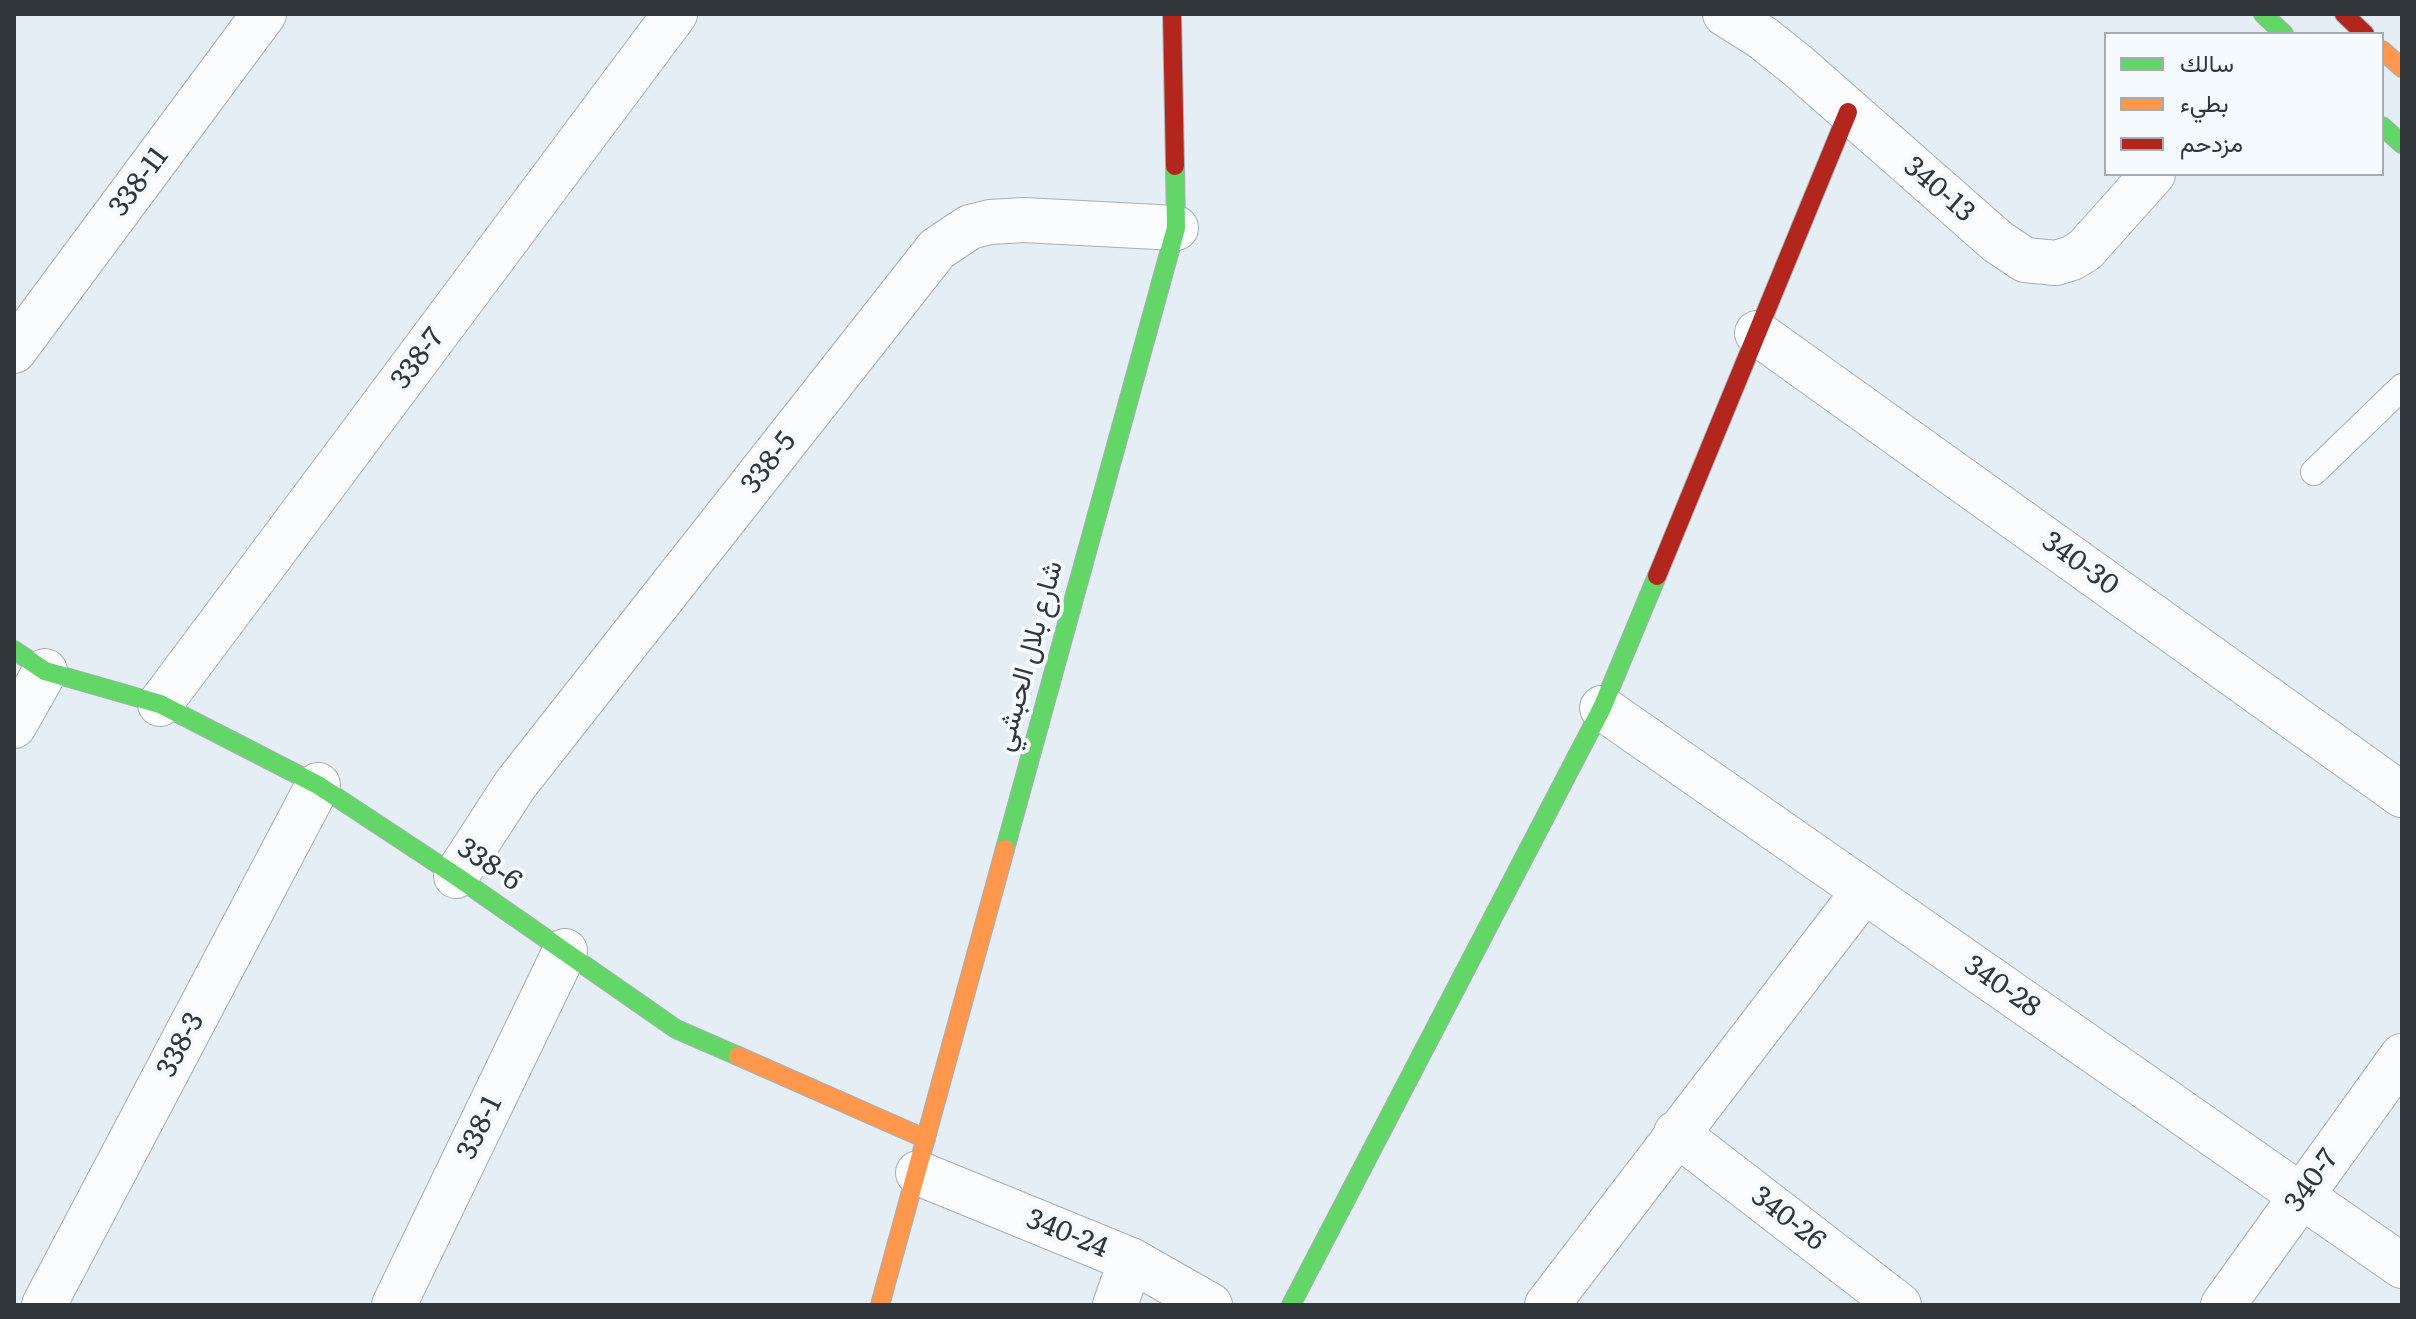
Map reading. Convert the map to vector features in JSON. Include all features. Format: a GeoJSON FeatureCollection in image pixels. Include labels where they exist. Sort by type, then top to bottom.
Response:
{"type":"FeatureCollection","features":[{"type":"Feature","properties":{"kind":"street","name":"338-11"},"geometry":{"type":"LineString","coordinates":[[14,351],[264,14]]}},
{"type":"Feature","properties":{"kind":"street","name":"338-7"},"geometry":{"type":"LineString","coordinates":[[160,704],[675,14]]}},
{"type":"Feature","properties":{"kind":"street","name":"شارع بلال الحبشي"},"geometry":{"type":"LineString","coordinates":[[880,1305],[1176,228],[1172,14]]}},
{"type":"Feature","properties":{"kind":"street","name":"340-13"},"geometry":{"type":"LineString","coordinates":[[1725,14],[1763,38],[1798,66],[2010,252],[2025,260],[2040,263],[2064,261],[2085,250],[2151,176]]}},
{"type":"Feature","properties":{"kind":"street"},"geometry":{"type":"LineString","coordinates":[[2344,14],[2363,32]]}},
{"type":"Feature","properties":{"kind":"street"},"geometry":{"type":"LineString","coordinates":[[2384,52],[2402,68]]}},
{"type":"Feature","properties":{"kind":"street"},"geometry":{"type":"LineString","coordinates":[[1291,1305],[1602,708],[1848,112]]}},
{"type":"Feature","properties":{"kind":"street"},"geometry":{"type":"LineString","coordinates":[[2384,128],[2402,144]]}},
{"type":"Feature","properties":{"kind":"street","name":"338-5"},"geometry":{"type":"LineString","coordinates":[[456,876],[515,785],[937,249],[970,227],[990,222],[1024,220],[1176,228]]}},
{"type":"Feature","properties":{"kind":"street","name":"340-30"},"geometry":{"type":"LineString","coordinates":[[1757,333],[2402,795]]}},
{"type":"Feature","properties":{"kind":"street","name":"338-6"},"geometry":{"type":"LineString","coordinates":[[29,661],[160,704],[318,785],[456,876],[676,1029],[922,1156]]}},
{"type":"Feature","properties":{"kind":"street"},"geometry":{"type":"LineString","coordinates":[[14,726],[29,661]]}},
{"type":"Feature","properties":{"kind":"street","name":"340-28"},"geometry":{"type":"LineString","coordinates":[[1602,708],[2402,1266]]}},
{"type":"Feature","properties":{"kind":"street","name":"338-3"},"geometry":{"type":"LineString","coordinates":[[44,1305],[318,785]]}},
{"type":"Feature","properties":{"kind":"street"},"geometry":{"type":"LineString","coordinates":[[1547,1305],[1864,891]]}},
{"type":"Feature","properties":{"kind":"street","name":"338-1"},"geometry":{"type":"LineString","coordinates":[[394,1305],[565,951]]}},
{"type":"Feature","properties":{"kind":"street","name":"340-7"},"geometry":{"type":"LineString","coordinates":[[2223,1305],[2402,1056]]}},
{"type":"Feature","properties":{"kind":"street","name":"340-26"},"geometry":{"type":"LineString","coordinates":[[1676,1133],[1899,1305]]}},
{"type":"Feature","properties":{"kind":"street","name":"340-24"},"geometry":{"type":"LineString","coordinates":[[922,1156],[1131,1260],[1210,1305]]}},
{"type":"Feature","properties":{"kind":"street"},"geometry":{"type":"LineString","coordinates":[[1115,1305],[1131,1260]]}},
{"type":"Feature","properties":{"kind":"lane"},"geometry":{"type":"LineString","coordinates":[[2314,472],[2402,387]]}},
{"type":"Feature","properties":{"kind":"traffic: fast"},"geometry":{"type":"LineString","coordinates":[[2263,14],[2282,32]]}},
{"type":"Feature","properties":{"kind":"traffic: fast"},"geometry":{"type":"LineString","coordinates":[[2384,128],[2402,144]]}},
{"type":"Feature","properties":{"kind":"traffic: fast"},"geometry":{"type":"LineString","coordinates":[[1005,849],[1176,228],[1175,166]]}},
{"type":"Feature","properties":{"kind":"traffic: fast"},"geometry":{"type":"LineString","coordinates":[[1291,1305],[1602,708],[1657,576]]}},
{"type":"Feature","properties":{"kind":"traffic: fast"},"geometry":{"type":"LineString","coordinates":[[14,650],[45,671],[160,704],[318,785],[456,876],[676,1029],[738,1056]]}},
{"type":"Feature","properties":{"kind":"traffic: slow"},"geometry":{"type":"LineString","coordinates":[[2384,52],[2402,68]]}},
{"type":"Feature","properties":{"kind":"traffic: slow"},"geometry":{"type":"LineString","coordinates":[[880,1305],[1005,849]]}},
{"type":"Feature","properties":{"kind":"traffic: slow"},"geometry":{"type":"LineString","coordinates":[[738,1056],[926,1139]]}},
{"type":"Feature","properties":{"kind":"traffic: jam"},"geometry":{"type":"LineString","coordinates":[[1172,14],[1175,166]]}},
{"type":"Feature","properties":{"kind":"traffic: jam"},"geometry":{"type":"LineString","coordinates":[[2344,14],[2363,32]]}},
{"type":"Feature","properties":{"kind":"traffic: jam"},"geometry":{"type":"LineString","coordinates":[[1657,576],[1848,112]]}}]}
